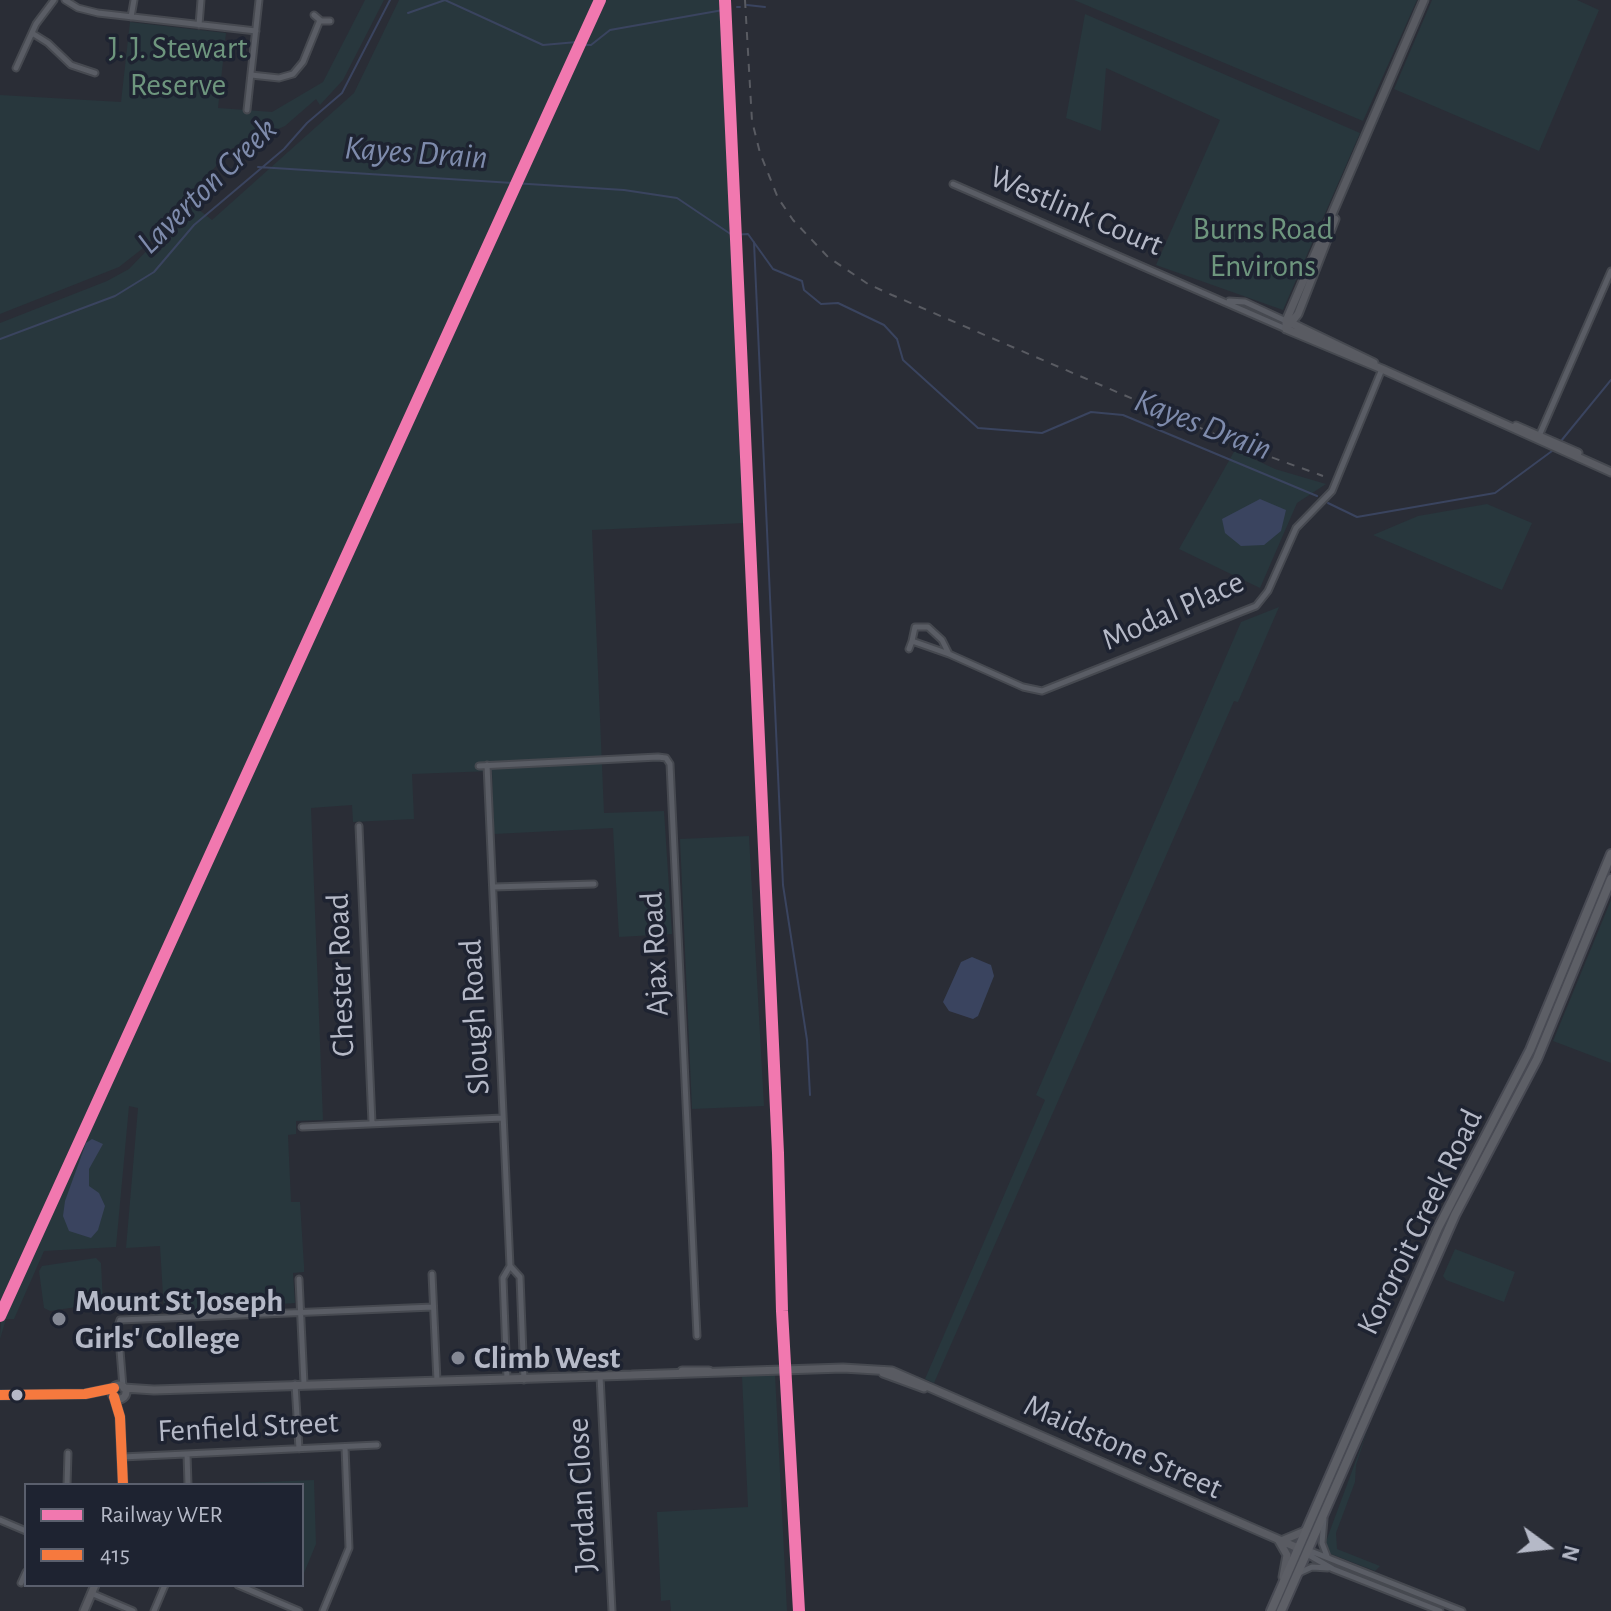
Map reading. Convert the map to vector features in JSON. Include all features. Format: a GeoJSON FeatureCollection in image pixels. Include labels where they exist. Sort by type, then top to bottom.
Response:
{"type":"FeatureCollection","features":[{"type":"Feature","properties":{"kind":"main road"},"geometry":{"type":"LineString","coordinates":[[1424,0],[1288,325],[1611,470]]}},
{"type":"Feature","properties":{"kind":"main road","name":"Kororoit Creek Road"},"geometry":{"type":"LineString","coordinates":[[1545,1027],[1611,854]]}},
{"type":"Feature","properties":{"kind":"main road","name":"Kororoit Creek Road"},"geometry":{"type":"LineString","coordinates":[[1281,1611],[1304,1551],[1305,1531],[1423,1275],[1451,1201],[1545,1027],[1611,879]]}},
{"type":"Feature","properties":{"kind":"main road","name":"Maidstone Street"},"geometry":{"type":"LineString","coordinates":[[0,1398],[300,1384],[858,1369],[883,1373],[930,1389],[1304,1551]]}},
{"type":"Feature","properties":{"kind":"main road","name":"Kororoit Creek Road"},"geometry":{"type":"LineString","coordinates":[[1271,1611],[1325,1510],[1372,1390]]}},
{"type":"Feature","properties":{"kind":"main road"},"geometry":{"type":"LineString","coordinates":[[119,1392],[123,1483]]}},
{"type":"Feature","properties":{"kind":"main road"},"geometry":{"type":"LineString","coordinates":[[1280,1591],[1287,1555],[1279,1541],[1305,1531]]}},
{"type":"Feature","properties":{"kind":"main road"},"geometry":{"type":"LineString","coordinates":[[84,1611],[93,1589]]}},
{"type":"Feature","properties":{"kind":"street"},"geometry":{"type":"LineString","coordinates":[[16,68],[32,33],[54,0]]}},
{"type":"Feature","properties":{"kind":"street"},"geometry":{"type":"LineString","coordinates":[[65,0],[86,11],[256,31]]}},
{"type":"Feature","properties":{"kind":"street"},"geometry":{"type":"LineString","coordinates":[[131,17],[134,0]]}},
{"type":"Feature","properties":{"kind":"street"},"geometry":{"type":"LineString","coordinates":[[199,25],[201,0]]}},
{"type":"Feature","properties":{"kind":"street"},"geometry":{"type":"LineString","coordinates":[[247,110],[259,0]]}},
{"type":"Feature","properties":{"kind":"street"},"geometry":{"type":"LineString","coordinates":[[314,15],[320,20],[330,21]]}},
{"type":"Feature","properties":{"kind":"street"},"geometry":{"type":"LineString","coordinates":[[251,75],[279,78],[293,74],[303,62],[320,20]]}},
{"type":"Feature","properties":{"kind":"street"},"geometry":{"type":"LineString","coordinates":[[32,33],[48,43],[71,65],[95,73]]}},
{"type":"Feature","properties":{"kind":"street","name":"Westlink Court"},"geometry":{"type":"LineString","coordinates":[[953,184],[1288,325]]}},
{"type":"Feature","properties":{"kind":"street"},"geometry":{"type":"LineString","coordinates":[[1538,438],[1611,271]]}},
{"type":"Feature","properties":{"kind":"street","name":"Modal Place"},"geometry":{"type":"LineString","coordinates":[[949,654],[942,640],[928,627],[915,627],[912,641],[1023,687],[1042,691],[1256,606],[1268,591],[1293,532],[1332,491],[1382,369]]}},
{"type":"Feature","properties":{"kind":"street"},"geometry":{"type":"LineString","coordinates":[[909,649],[912,641]]}},
{"type":"Feature","properties":{"kind":"street","name":"Ajax Road"},"geometry":{"type":"LineString","coordinates":[[479,766],[658,757],[669,762],[697,1336]]}},
{"type":"Feature","properties":{"kind":"street","name":"Slough Road"},"geometry":{"type":"LineString","coordinates":[[487,765],[510,1266],[503,1278],[507,1380]]}},
{"type":"Feature","properties":{"kind":"street","name":"Chester Road"},"geometry":{"type":"LineString","coordinates":[[359,826],[372,1123]]}},
{"type":"Feature","properties":{"kind":"street"},"geometry":{"type":"LineString","coordinates":[[493,887],[594,884]]}},
{"type":"Feature","properties":{"kind":"street"},"geometry":{"type":"LineString","coordinates":[[302,1127],[503,1118]]}},
{"type":"Feature","properties":{"kind":"street","name":"Slough Road"},"geometry":{"type":"LineString","coordinates":[[510,1266],[520,1277],[524,1380]]}},
{"type":"Feature","properties":{"kind":"street"},"geometry":{"type":"LineString","coordinates":[[432,1274],[437,1381]]}},
{"type":"Feature","properties":{"kind":"street"},"geometry":{"type":"LineString","coordinates":[[299,1279],[299,1449]]}},
{"type":"Feature","properties":{"kind":"street"},"geometry":{"type":"LineString","coordinates":[[119,1392],[119,1321],[433,1307]]}},
{"type":"Feature","properties":{"kind":"street","name":"Jordan Close"},"geometry":{"type":"LineString","coordinates":[[600,1376],[612,1611]]}},
{"type":"Feature","properties":{"kind":"street","name":"Fenfield Street"},"geometry":{"type":"LineString","coordinates":[[122,1457],[377,1445]]}},
{"type":"Feature","properties":{"kind":"street"},"geometry":{"type":"LineString","coordinates":[[323,1611],[349,1548],[345,1447]]}},
{"type":"Feature","properties":{"kind":"street"},"geometry":{"type":"LineString","coordinates":[[67,1483],[68,1453]]}},
{"type":"Feature","properties":{"kind":"street"},"geometry":{"type":"LineString","coordinates":[[187,1454],[188,1483]]}},
{"type":"Feature","properties":{"kind":"street"},"geometry":{"type":"LineString","coordinates":[[1325,1510],[1322,1543],[1330,1559]]}},
{"type":"Feature","properties":{"kind":"street"},"geometry":{"type":"LineString","coordinates":[[0,1520],[24,1530]]}},
{"type":"Feature","properties":{"kind":"street"},"geometry":{"type":"LineString","coordinates":[[1304,1551],[1459,1610]]}},
{"type":"Feature","properties":{"kind":"street"},"geometry":{"type":"LineString","coordinates":[[1304,1551],[1333,1569],[1440,1611]]}},
{"type":"Feature","properties":{"kind":"street"},"geometry":{"type":"LineString","coordinates":[[1297,1574],[1312,1567],[1333,1569]]}},
{"type":"Feature","properties":{"kind":"street"},"geometry":{"type":"LineString","coordinates":[[21,1583],[24,1576]]}},
{"type":"Feature","properties":{"kind":"street"},"geometry":{"type":"LineString","coordinates":[[1378,1587],[1381,1579]]}},
{"type":"Feature","properties":{"kind":"street"},"geometry":{"type":"LineString","coordinates":[[154,1611],[164,1587]]}},
{"type":"Feature","properties":{"kind":"street"},"geometry":{"type":"LineString","coordinates":[[243,1587],[299,1611]]}},
{"type":"Feature","properties":{"kind":"street"},"geometry":{"type":"LineString","coordinates":[[93,1589],[133,1611]]}},
{"type":"Feature","properties":{"kind":"green space","name":"J. J. Stewart Reserve"},"geometry":{"type":"Polygon","coordinates":[[[365,0],[384,0],[343,80],[320,105],[316,99],[285,126],[231,149],[147,245],[119,267],[0,314],[0,95],[121,102],[130,22],[226,33],[218,108],[272,112],[323,82],[365,0]]]}},
{"type":"Feature","properties":{"kind":"green space"},"geometry":{"type":"Polygon","coordinates":[[[399,0],[597,0],[0,1309],[0,323],[107,281],[129,269],[187,209],[194,206],[212,220],[354,93],[399,0]]]}},
{"type":"Feature","properties":{"kind":"green space"},"geometry":{"type":"Polygon","coordinates":[[[603,0],[721,0],[745,523],[592,530],[604,813],[664,811],[672,934],[619,937],[613,828],[494,834],[492,771],[412,774],[414,819],[353,822],[352,805],[311,808],[323,1120],[296,1121],[296,1134],[288,1135],[291,1202],[300,1202],[304,1266],[304,1272],[293,1273],[295,1303],[164,1312],[160,1246],[126,1248],[138,1108],[129,1106],[116,1247],[44,1251],[14,1319],[6,1319],[0,1339],[1,1320],[33,1246],[603,0]]]}},
{"type":"Feature","properties":{"kind":"green space"},"geometry":{"type":"Polygon","coordinates":[[[1074,0],[1417,0],[1363,121],[1074,0]]]}},
{"type":"Feature","properties":{"kind":"green space"},"geometry":{"type":"Polygon","coordinates":[[[1432,0],[1577,0],[1599,10],[1539,151],[1394,89],[1432,0]]]}},
{"type":"Feature","properties":{"kind":"green space","name":"Burns Road Environs"},"geometry":{"type":"Polygon","coordinates":[[[1085,14],[1360,133],[1283,310],[1156,265],[1220,120],[1106,68],[1101,131],[1066,118],[1085,14]]]}},
{"type":"Feature","properties":{"kind":"green space"},"geometry":{"type":"Polygon","coordinates":[[[1235,450],[1275,469],[1326,484],[1297,503],[1260,588],[1179,549],[1235,450]]]}},
{"type":"Feature","properties":{"kind":"green space"},"geometry":{"type":"Polygon","coordinates":[[[1487,504],[1532,523],[1502,590],[1373,535],[1418,516],[1487,504]]]}},
{"type":"Feature","properties":{"kind":"green space"},"geometry":{"type":"Polygon","coordinates":[[[1279,607],[1238,702],[1234,701],[934,1383],[925,1379],[1045,1100],[1036,1095],[1241,622],[1279,607]]]}},
{"type":"Feature","properties":{"kind":"green space"},"geometry":{"type":"Polygon","coordinates":[[[749,836],[764,1106],[692,1109],[680,839],[749,836]]]}},
{"type":"Feature","properties":{"kind":"green space"},"geometry":{"type":"Polygon","coordinates":[[[1611,900],[1611,1063],[1553,1041],[1611,900]]]}},
{"type":"Feature","properties":{"kind":"green space"},"geometry":{"type":"Polygon","coordinates":[[[1455,1249],[1515,1272],[1504,1302],[1446,1280],[1443,1276],[1455,1249]]]}},
{"type":"Feature","properties":{"kind":"green space"},"geometry":{"type":"Polygon","coordinates":[[[96,1258],[101,1263],[103,1303],[50,1311],[44,1308],[39,1271],[42,1266],[96,1258]]]}},
{"type":"Feature","properties":{"kind":"green space"},"geometry":{"type":"Polygon","coordinates":[[[775,1374],[787,1611],[671,1611],[670,1600],[661,1601],[657,1512],[748,1507],[742,1376],[775,1374]]]}},
{"type":"Feature","properties":{"kind":"green space"},"geometry":{"type":"Polygon","coordinates":[[[1368,1428],[1356,1465],[1355,1482],[1336,1533],[1337,1549],[1380,1566],[1375,1571],[1331,1554],[1325,1544],[1368,1428]]]}},
{"type":"Feature","properties":{"kind":"green space"},"geometry":{"type":"Polygon","coordinates":[[[314,1480],[316,1544],[304,1573],[304,1483],[242,1483],[314,1480]]]}},
{"type":"Feature","properties":{"kind":"water"},"geometry":{"type":"Polygon","coordinates":[[[1260,499],[1286,510],[1281,531],[1264,545],[1241,546],[1225,533],[1222,519],[1260,499]]]}},
{"type":"Feature","properties":{"kind":"water"},"geometry":{"type":"Polygon","coordinates":[[[972,957],[991,965],[994,976],[978,1016],[973,1019],[949,1011],[943,1002],[961,962],[972,957]]]}},
{"type":"Feature","properties":{"kind":"water"},"geometry":{"type":"Polygon","coordinates":[[[92,1139],[103,1144],[89,1169],[89,1186],[99,1193],[105,1206],[98,1230],[91,1238],[69,1231],[63,1216],[65,1201],[86,1143],[92,1139]]]}},
{"type":"Feature","properties":{"kind":"waterway","name":"Laverton Creek"},"geometry":{"type":"LineString","coordinates":[[0,339],[115,296],[154,272],[194,225],[284,149],[307,123],[342,93],[390,0]]}},
{"type":"Feature","properties":{"kind":"waterway"},"geometry":{"type":"LineString","coordinates":[[408,13],[445,0],[543,45],[577,42]]}},
{"type":"Feature","properties":{"kind":"waterway"},"geometry":{"type":"LineString","coordinates":[[747,5],[765,7]]}},
{"type":"Feature","properties":{"kind":"waterway"},"geometry":{"type":"LineString","coordinates":[[583,45],[591,45],[610,30],[723,10]]}},
{"type":"Feature","properties":{"kind":"waterway","name":"Kayes Drain"},"geometry":{"type":"LineString","coordinates":[[258,167],[624,190],[677,198],[732,235],[748,234],[773,269],[802,281],[804,290],[821,304],[838,303],[884,325],[897,339],[903,360],[978,428],[1042,433],[1091,412],[1123,415],[1317,496]]}},
{"type":"Feature","properties":{"kind":"waterway"},"geometry":{"type":"LineString","coordinates":[[754,242],[783,885],[807,1040],[810,1095]]}},
{"type":"Feature","properties":{"kind":"waterway","name":"Kayes Drain"},"geometry":{"type":"LineString","coordinates":[[1561,441],[1611,380]]}},
{"type":"Feature","properties":{"kind":"waterway","name":"Kayes Drain"},"geometry":{"type":"LineString","coordinates":[[1328,503],[1357,517],[1495,493],[1552,451]]}},
{"type":"Feature","properties":{"kind":"railway"},"geometry":{"type":"LineString","coordinates":[[745,0],[752,121],[760,153],[778,198],[793,220],[828,257],[868,284],[892,295],[1249,449],[1323,476]]}},
{"type":"Feature","properties":{"kind":"rail line","name":"WER"},"geometry":{"type":"LineString","coordinates":[[0,1316],[600,0]]}},
{"type":"Feature","properties":{"kind":"rail line","name":"WER"},"geometry":{"type":"LineString","coordinates":[[725,0],[778,1153],[782,1311],[799,1611]]}},
{"type":"Feature","properties":{"kind":"transit line","name":"415"},"geometry":{"type":"LineString","coordinates":[[0,1395],[85,1394],[114,1388]]}},
{"type":"Feature","properties":{"kind":"transit line","name":"415"},"geometry":{"type":"LineString","coordinates":[[114,1397],[120,1417],[123,1483]]}},
{"type":"Feature","properties":{"kind":"place","name":"Mount St Joseph Girls' College"},"geometry":{"type":"Point","coordinates":[59,1319]}},
{"type":"Feature","properties":{"kind":"place","name":"Climb West"},"geometry":{"type":"Point","coordinates":[458,1358]}}]}
